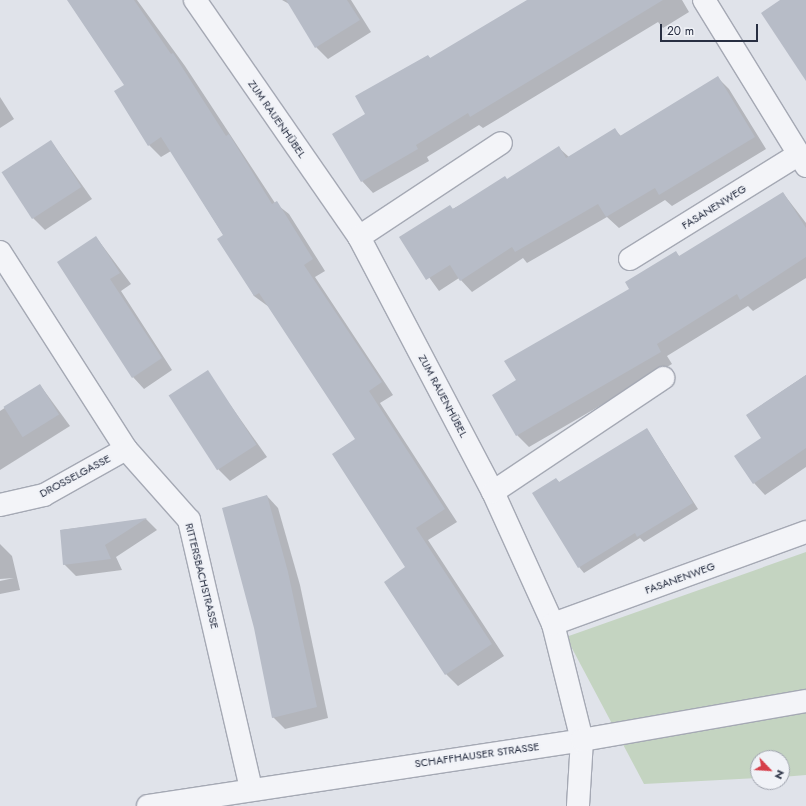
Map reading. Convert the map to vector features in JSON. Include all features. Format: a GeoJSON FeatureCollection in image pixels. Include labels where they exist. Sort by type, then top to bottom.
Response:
{"type":"FeatureCollection","features":[{"type":"Feature","properties":{"kind":"street","name":"ZUM RAUENHÜBEL"},"geometry":{"type":"LineString","coordinates":[[195,0],[359,237],[493,492],[553,624],[582,740],[578,806]]}},
{"type":"Feature","properties":{"kind":"street","name":"FASANENWEG"},"geometry":{"type":"LineString","coordinates":[[630,259],[802,161],[704,0]]}},
{"type":"Feature","properties":{"kind":"street"},"geometry":{"type":"LineString","coordinates":[[359,237],[501,143]]}},
{"type":"Feature","properties":{"kind":"street","name":"RITTERSBACHSTRASSE"},"geometry":{"type":"LineString","coordinates":[[0,252],[126,448],[189,520],[251,789]]}},
{"type":"Feature","properties":{"kind":"street"},"geometry":{"type":"LineString","coordinates":[[493,492],[663,378]]}},
{"type":"Feature","properties":{"kind":"street","name":"DROSSELGASSE"},"geometry":{"type":"LineString","coordinates":[[0,505],[44,495],[126,448]]}},
{"type":"Feature","properties":{"kind":"street","name":"FASANENWEG"},"geometry":{"type":"LineString","coordinates":[[553,624],[806,532]]}},
{"type":"Feature","properties":{"kind":"street","name":"SCHAFFHAUSER STRASSE"},"geometry":{"type":"LineString","coordinates":[[148,806],[251,789],[582,740],[806,701]]}},
{"type":"Feature","properties":{"kind":"green space"},"geometry":{"type":"Polygon","coordinates":[[[806,552],[806,775],[790,776],[790,750],[750,750],[750,778],[644,784],[566,637],[806,552]]]}},
{"type":"Feature","properties":{"kind":"building"},"geometry":{"type":"Polygon","coordinates":[[[67,0],[134,0],[171,54],[173,53],[226,136],[229,134],[272,204],[277,201],[313,259],[304,265],[382,382],[369,391],[445,509],[416,528],[492,644],[445,675],[384,582],[405,567],[332,454],[355,439],[259,293],[254,296],[217,239],[223,235],[161,137],[148,146],[114,91],[124,85],[67,0]]]}},
{"type":"Feature","properties":{"kind":"building"},"geometry":{"type":"Polygon","coordinates":[[[286,0],[347,0],[360,20],[315,48],[286,0]]]}},
{"type":"Feature","properties":{"kind":"building"},"geometry":{"type":"Polygon","coordinates":[[[527,0],[663,0],[470,117],[468,113],[416,145],[418,149],[361,182],[332,134],[365,114],[355,96],[428,55],[430,58],[527,0]]]}},
{"type":"Feature","properties":{"kind":"building"},"geometry":{"type":"Polygon","coordinates":[[[780,0],[806,0],[806,81],[761,13],[780,0]]]}},
{"type":"Feature","properties":{"kind":"building"},"geometry":{"type":"Polygon","coordinates":[[[718,76],[755,137],[659,195],[655,188],[606,217],[598,204],[515,252],[512,247],[460,281],[450,265],[426,280],[399,237],[450,205],[453,209],[505,176],[507,179],[559,146],[566,158],[615,128],[620,136],[718,76]]]}},
{"type":"Feature","properties":{"kind":"building"},"geometry":{"type":"Polygon","coordinates":[[[51,140],[81,187],[32,219],[2,172],[51,140]]]}},
{"type":"Feature","properties":{"kind":"building"},"geometry":{"type":"Polygon","coordinates":[[[783,192],[806,228],[806,257],[740,300],[737,294],[657,344],[661,352],[516,436],[492,395],[516,380],[504,361],[629,289],[625,282],[676,251],[679,256],[783,192]]]}},
{"type":"Feature","properties":{"kind":"building"},"geometry":{"type":"Polygon","coordinates":[[[96,236],[120,273],[110,279],[162,358],[132,378],[57,262],[96,236]]]}},
{"type":"Feature","properties":{"kind":"building"},"geometry":{"type":"Polygon","coordinates":[[[208,370],[256,445],[217,470],[169,396],[208,370]]]}},
{"type":"Feature","properties":{"kind":"building"},"geometry":{"type":"Polygon","coordinates":[[[806,375],[806,448],[753,484],[734,456],[761,438],[746,415],[806,375]]]}},
{"type":"Feature","properties":{"kind":"building"},"geometry":{"type":"Polygon","coordinates":[[[40,384],[59,415],[23,437],[4,407],[40,384]]]}},
{"type":"Feature","properties":{"kind":"building"},"geometry":{"type":"Polygon","coordinates":[[[647,428],[693,503],[637,537],[635,533],[578,568],[532,493],[556,478],[559,482],[647,428]]]}},
{"type":"Feature","properties":{"kind":"building"},"geometry":{"type":"Polygon","coordinates":[[[267,495],[288,572],[317,707],[272,718],[254,628],[222,508],[267,495]]]}},
{"type":"Feature","properties":{"kind":"building"},"geometry":{"type":"Polygon","coordinates":[[[147,518],[105,545],[111,559],[63,565],[60,530],[147,518]]]}}]}
